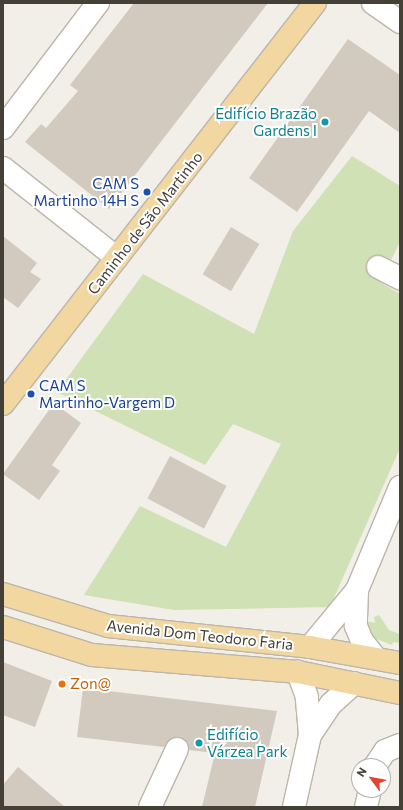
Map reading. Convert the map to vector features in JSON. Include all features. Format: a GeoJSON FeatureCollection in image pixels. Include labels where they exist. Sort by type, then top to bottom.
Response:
{"type":"FeatureCollection","features":[{"type":"Feature","properties":{"kind":"main road","name":"Caminho de São Martinho"},"geometry":{"type":"LineString","coordinates":[[3,404],[315,3]]}},
{"type":"Feature","properties":{"kind":"main road","name":"Avenida Dom Teodoro Faria"},"geometry":{"type":"LineString","coordinates":[[3,594],[108,626],[310,647],[375,657],[400,663]]}},
{"type":"Feature","properties":{"kind":"main road","name":"Avenida Dom Teodoro Faria"},"geometry":{"type":"LineString","coordinates":[[3,627],[92,655],[298,672],[400,693]]}},
{"type":"Feature","properties":{"kind":"street"},"geometry":{"type":"LineString","coordinates":[[3,128],[98,3]]}},
{"type":"Feature","properties":{"kind":"street"},"geometry":{"type":"LineString","coordinates":[[374,3],[400,22]]}},
{"type":"Feature","properties":{"kind":"street"},"geometry":{"type":"LineString","coordinates":[[3,168],[117,258]]}},
{"type":"Feature","properties":{"kind":"street"},"geometry":{"type":"LineString","coordinates":[[378,267],[400,278]]}},
{"type":"Feature","properties":{"kind":"street"},"geometry":{"type":"LineString","coordinates":[[310,647],[357,590],[400,487]]}},
{"type":"Feature","properties":{"kind":"street"},"geometry":{"type":"LineString","coordinates":[[357,590],[356,626],[362,641],[375,657]]}},
{"type":"Feature","properties":{"kind":"street"},"geometry":{"type":"LineString","coordinates":[[294,807],[310,735],[307,697],[298,672]]}},
{"type":"Feature","properties":{"kind":"street"},"geometry":{"type":"LineString","coordinates":[[310,735],[330,704],[354,683]]}},
{"type":"Feature","properties":{"kind":"street"},"geometry":{"type":"LineString","coordinates":[[380,758],[385,751],[400,745]]}},
{"type":"Feature","properties":{"kind":"street"},"geometry":{"type":"LineString","coordinates":[[150,807],[177,749]]}},
{"type":"Feature","properties":{"kind":"green space"},"geometry":{"type":"Polygon","coordinates":[[[352,156],[400,186],[400,242],[380,282],[400,294],[400,448],[330,607],[174,610],[84,595],[140,506],[226,547],[281,444],[233,424],[205,465],[57,392],[143,274],[254,334],[293,231],[352,156]]]}},
{"type":"Feature","properties":{"kind":"green space"},"geometry":{"type":"Polygon","coordinates":[[[379,615],[389,630],[400,634],[400,643],[393,642],[392,645],[371,637],[361,620],[375,623],[374,617],[379,615]]]}},
{"type":"Feature","properties":{"kind":"building"},"geometry":{"type":"Polygon","coordinates":[[[134,3],[268,3],[109,209],[25,142],[41,124],[46,128],[78,91],[70,85],[134,3]]]}},
{"type":"Feature","properties":{"kind":"building","name":"Edifício Brazão Gardens I"},"geometry":{"type":"Polygon","coordinates":[[[348,39],[400,75],[400,133],[369,111],[297,212],[249,178],[348,39]]]}},
{"type":"Feature","properties":{"kind":"building"},"geometry":{"type":"Polygon","coordinates":[[[231,227],[259,244],[231,291],[203,274],[231,227]]]}},
{"type":"Feature","properties":{"kind":"building"},"geometry":{"type":"Polygon","coordinates":[[[3,236],[37,263],[30,272],[41,279],[18,308],[3,297],[3,236]]]}},
{"type":"Feature","properties":{"kind":"building"},"geometry":{"type":"Polygon","coordinates":[[[54,403],[81,423],[52,465],[60,471],[39,500],[3,474],[54,403]]]}},
{"type":"Feature","properties":{"kind":"building"},"geometry":{"type":"Polygon","coordinates":[[[170,456],[227,486],[204,528],[147,498],[170,456]]]}},
{"type":"Feature","properties":{"kind":"building"},"geometry":{"type":"Polygon","coordinates":[[[3,662],[52,681],[35,727],[3,715],[3,662]]]}},
{"type":"Feature","properties":{"kind":"building","name":"Edifício Várzea Park"},"geometry":{"type":"Polygon","coordinates":[[[83,688],[277,711],[255,807],[202,807],[215,753],[189,750],[182,738],[170,739],[164,747],[77,737],[83,688]]]}},
{"type":"Feature","properties":{"kind":"building"},"geometry":{"type":"Polygon","coordinates":[[[18,767],[65,807],[3,807],[3,785],[18,767]]]}},
{"type":"Feature","properties":{"kind":"place","name":"Edifício Brazão Gardens I"},"geometry":{"type":"Point","coordinates":[325,122]}},
{"type":"Feature","properties":{"kind":"place","name":"CAM S Martinho 14H S"},"geometry":{"type":"Point","coordinates":[147,192]}},
{"type":"Feature","properties":{"kind":"place","name":"CAM S Martinho-Vargem D"},"geometry":{"type":"Point","coordinates":[31,394]}},
{"type":"Feature","properties":{"kind":"place","name":"Zon@"},"geometry":{"type":"Point","coordinates":[62,684]}},
{"type":"Feature","properties":{"kind":"place","name":"Edifício Várzea Park"},"geometry":{"type":"Point","coordinates":[199,743]}}]}
